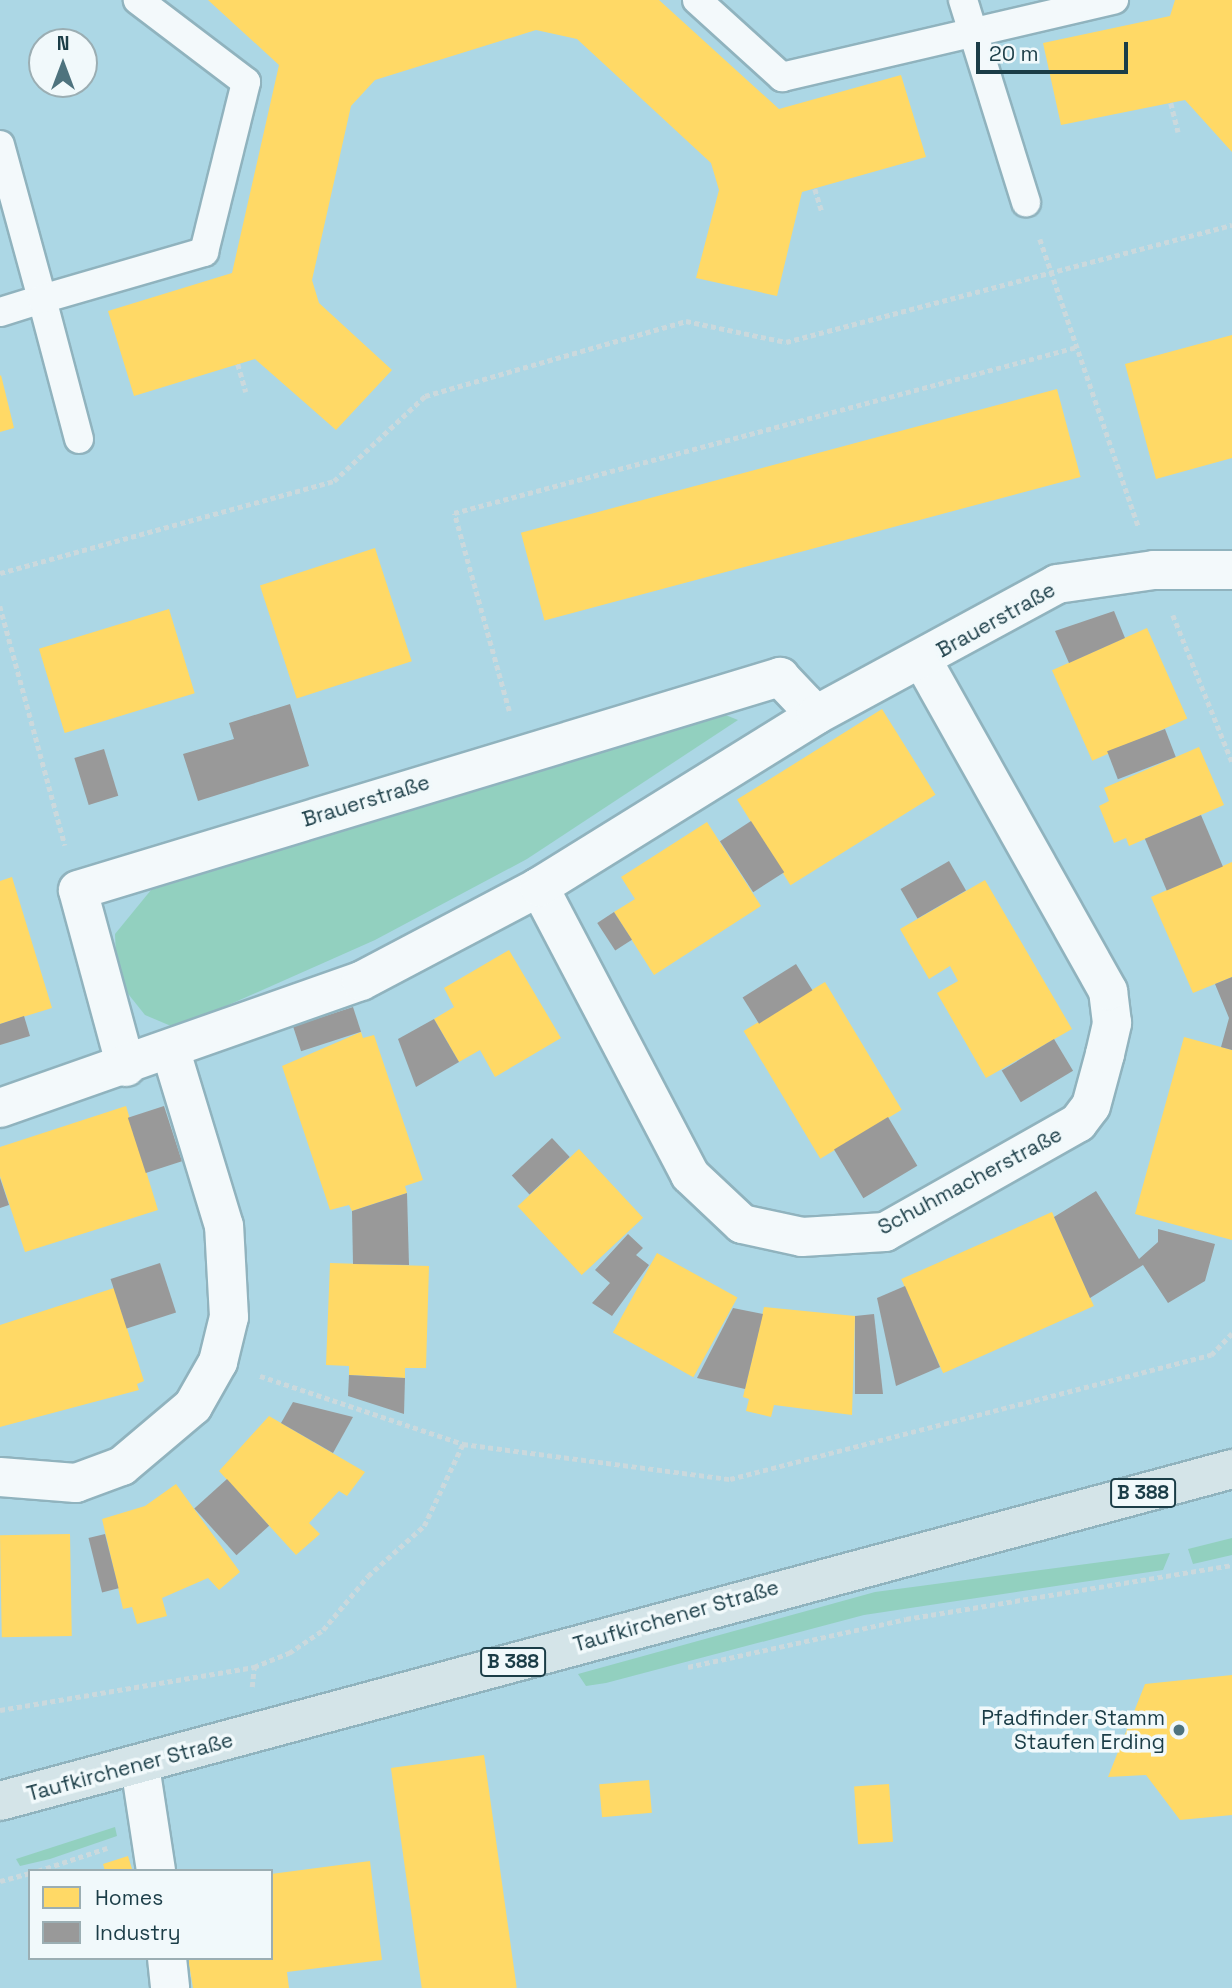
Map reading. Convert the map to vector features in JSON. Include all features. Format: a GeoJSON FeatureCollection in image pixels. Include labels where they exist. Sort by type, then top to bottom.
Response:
{"type":"FeatureCollection","features":[{"type":"Feature","properties":{"kind":"main road","name":"Taufkirchener Straße"},"geometry":{"type":"LineString","coordinates":[[0,1801],[140,1766],[886,1558],[1232,1469]]}},
{"type":"Feature","properties":{"kind":"street","name":"Brauerstraße"},"geometry":{"type":"LineString","coordinates":[[0,1108],[171,1052],[361,981],[539,887],[816,715],[922,660],[1057,584],[1154,570],[1232,570]]}},
{"type":"Feature","properties":{"kind":"street","name":"Schuhmacherstraße"},"geometry":{"type":"LineString","coordinates":[[539,887],[690,1175],[742,1224],[825,1239],[885,1231],[1078,1123],[1091,1107],[1105,1054],[1112,1023],[1108,991],[922,660]]}},
{"type":"Feature","properties":{"kind":"street","name":"Brauerstraße"},"geometry":{"type":"LineString","coordinates":[[78,890],[520,752],[779,677],[816,715]]}},
{"type":"Feature","properties":{"kind":"street"},"geometry":{"type":"LineString","coordinates":[[78,890],[126,1067]]}},
{"type":"Feature","properties":{"kind":"street"},"geometry":{"type":"LineString","coordinates":[[0,1477],[76,1483],[122,1466],[193,1406],[218,1362],[229,1317],[224,1226],[171,1052]]}},
{"type":"Feature","properties":{"kind":"street"},"geometry":{"type":"LineString","coordinates":[[140,1766],[156,1869]]}},
{"type":"Feature","properties":{"kind":"street"},"geometry":{"type":"LineString","coordinates":[[167,1960],[170,1988]]}},
{"type":"Feature","properties":{"kind":"lane"},"geometry":{"type":"LineString","coordinates":[[0,312],[204,252],[246,82],[138,0]]}},
{"type":"Feature","properties":{"kind":"lane"},"geometry":{"type":"LineString","coordinates":[[697,0],[782,77],[971,31],[1114,0]]}},
{"type":"Feature","properties":{"kind":"lane"},"geometry":{"type":"LineString","coordinates":[[963,0],[1026,202]]}},
{"type":"Feature","properties":{"kind":"lane"},"geometry":{"type":"LineString","coordinates":[[0,145],[79,439]]}},
{"type":"Feature","properties":{"kind":"path"},"geometry":{"type":"LineString","coordinates":[[1171,103],[1178,132]]}},
{"type":"Feature","properties":{"kind":"path"},"geometry":{"type":"LineString","coordinates":[[815,189],[822,212]]}},
{"type":"Feature","properties":{"kind":"path"},"geometry":{"type":"LineString","coordinates":[[1026,202],[1154,570],[1232,762]]}},
{"type":"Feature","properties":{"kind":"path"},"geometry":{"type":"LineString","coordinates":[[0,573],[334,481],[425,396],[686,321],[786,342],[1232,225]]}},
{"type":"Feature","properties":{"kind":"path"},"geometry":{"type":"LineString","coordinates":[[520,752],[454,513],[1077,347]]}},
{"type":"Feature","properties":{"kind":"path"},"geometry":{"type":"LineString","coordinates":[[238,364],[246,392]]}},
{"type":"Feature","properties":{"kind":"path"},"geometry":{"type":"LineString","coordinates":[[0,606],[3,629],[78,890]]}},
{"type":"Feature","properties":{"kind":"path"},"geometry":{"type":"LineString","coordinates":[[218,1362],[463,1444],[730,1479],[1211,1355],[1232,1333]]}},
{"type":"Feature","properties":{"kind":"path"},"geometry":{"type":"LineString","coordinates":[[0,1710],[254,1667],[289,1653],[323,1630],[368,1576],[424,1526],[463,1444]]}},
{"type":"Feature","properties":{"kind":"path"},"geometry":{"type":"LineString","coordinates":[[677,1670],[906,1619],[1232,1566]]}},
{"type":"Feature","properties":{"kind":"path"},"geometry":{"type":"LineString","coordinates":[[44,1869],[122,1843],[150,1823]]}},
{"type":"Feature","properties":{"kind":"path"},"geometry":{"type":"LineString","coordinates":[[0,1881],[28,1874]]}},
{"type":"Feature","properties":{"kind":"green space"},"geometry":{"type":"Polygon","coordinates":[[[723,714],[738,720],[527,859],[375,940],[197,1019],[171,1026],[145,1015],[117,980],[115,934],[151,890],[723,714]]]}},
{"type":"Feature","properties":{"kind":"green space"},"geometry":{"type":"Polygon","coordinates":[[[1232,1538],[1232,1555],[1193,1564],[1188,1549],[1232,1538]]]}},
{"type":"Feature","properties":{"kind":"green space"},"geometry":{"type":"Polygon","coordinates":[[[1170,1553],[1163,1570],[864,1615],[606,1683],[586,1686],[578,1674],[875,1592],[1170,1553]]]}},
{"type":"Feature","properties":{"kind":"green space"},"geometry":{"type":"Polygon","coordinates":[[[115,1827],[117,1836],[50,1859],[20,1866],[16,1859],[115,1827]]]}},
{"type":"Feature","properties":{"kind":"building: Homes"},"geometry":{"type":"Polygon","coordinates":[[[208,0],[659,0],[779,109],[901,75],[926,157],[802,192],[777,296],[696,278],[719,190],[711,163],[577,39],[536,30],[375,80],[351,106],[312,280],[319,303],[392,370],[336,430],[255,359],[134,396],[108,311],[232,273],[279,65],[208,0]]]}},
{"type":"Feature","properties":{"kind":"building: Homes"},"geometry":{"type":"Polygon","coordinates":[[[1175,0],[1232,0],[1232,152],[1185,100],[1061,125],[1043,43],[1170,16],[1175,0]]]}},
{"type":"Feature","properties":{"kind":"building: Homes"},"geometry":{"type":"Polygon","coordinates":[[[1232,335],[1232,458],[1156,479],[1125,364],[1232,335]]]}},
{"type":"Feature","properties":{"kind":"building: Homes"},"geometry":{"type":"Polygon","coordinates":[[[0,376],[14,428],[0,432],[0,376]]]}},
{"type":"Feature","properties":{"kind":"building: Homes"},"geometry":{"type":"Polygon","coordinates":[[[1057,389],[1081,477],[544,621],[521,533],[1057,389]]]}},
{"type":"Feature","properties":{"kind":"building: Homes"},"geometry":{"type":"Polygon","coordinates":[[[375,548],[412,661],[297,699],[260,585],[375,548]]]}},
{"type":"Feature","properties":{"kind":"building: Homes"},"geometry":{"type":"Polygon","coordinates":[[[169,609],[195,693],[65,733],[39,649],[169,609]]]}},
{"type":"Feature","properties":{"kind":"building: Homes"},"geometry":{"type":"Polygon","coordinates":[[[1147,628],[1187,718],[1092,761],[1052,670],[1147,628]]]}},
{"type":"Feature","properties":{"kind":"building: Homes"},"geometry":{"type":"Polygon","coordinates":[[[882,709],[936,795],[791,885],[737,800],[882,709]]]}},
{"type":"Feature","properties":{"kind":"building: Homes"},"geometry":{"type":"Polygon","coordinates":[[[1199,747],[1224,805],[1129,846],[1126,838],[1114,843],[1099,806],[1109,801],[1104,788],[1199,747]]]}},
{"type":"Feature","properties":{"kind":"building: Homes"},"geometry":{"type":"Polygon","coordinates":[[[707,822],[761,906],[654,975],[614,912],[635,899],[621,877],[707,822]]]}},
{"type":"Feature","properties":{"kind":"building: Homes"},"geometry":{"type":"Polygon","coordinates":[[[1232,862],[1232,977],[1193,993],[1151,897],[1232,862]]]}},
{"type":"Feature","properties":{"kind":"building: Homes"},"geometry":{"type":"Polygon","coordinates":[[[12,877],[52,1008],[0,1024],[0,881],[12,877]]]}},
{"type":"Feature","properties":{"kind":"building: Homes"},"geometry":{"type":"Polygon","coordinates":[[[985,880],[1072,1029],[986,1078],[937,993],[958,981],[950,966],[929,979],[900,929],[985,880]]]}},
{"type":"Feature","properties":{"kind":"building: Homes"},"geometry":{"type":"Polygon","coordinates":[[[509,950],[561,1038],[495,1077],[480,1050],[459,1062],[434,1019],[454,1007],[444,988],[509,950]]]}},
{"type":"Feature","properties":{"kind":"building: Homes"},"geometry":{"type":"Polygon","coordinates":[[[825,982],[902,1110],[820,1159],[744,1031],[825,982]]]}},
{"type":"Feature","properties":{"kind":"building: Homes"},"geometry":{"type":"Polygon","coordinates":[[[361,1032],[363,1038],[374,1035],[423,1180],[405,1186],[407,1193],[352,1211],[349,1205],[330,1210],[282,1066],[361,1032]]]}},
{"type":"Feature","properties":{"kind":"building: Homes"},"geometry":{"type":"Polygon","coordinates":[[[1184,1037],[1232,1050],[1232,1240],[1135,1214],[1184,1037]]]}},
{"type":"Feature","properties":{"kind":"building: Homes"},"geometry":{"type":"Polygon","coordinates":[[[126,1106],[158,1210],[25,1252],[0,1176],[0,1147],[126,1106]]]}},
{"type":"Feature","properties":{"kind":"building: Homes"},"geometry":{"type":"Polygon","coordinates":[[[579,1149],[643,1218],[582,1275],[518,1206],[579,1149]]]}},
{"type":"Feature","properties":{"kind":"building: Homes"},"geometry":{"type":"Polygon","coordinates":[[[1052,1212],[1094,1306],[943,1373],[901,1279],[1052,1212]]]}},
{"type":"Feature","properties":{"kind":"building: Homes"},"geometry":{"type":"Polygon","coordinates":[[[657,1253],[737,1298],[693,1377],[613,1333],[657,1253]]]}},
{"type":"Feature","properties":{"kind":"building: Homes"},"geometry":{"type":"Polygon","coordinates":[[[330,1263],[429,1266],[426,1368],[405,1368],[405,1378],[349,1375],[349,1366],[326,1365],[330,1263]]]}},
{"type":"Feature","properties":{"kind":"building: Homes"},"geometry":{"type":"Polygon","coordinates":[[[114,1288],[144,1381],[137,1384],[139,1390],[0,1427],[0,1325],[114,1288]]]}},
{"type":"Feature","properties":{"kind":"building: Homes"},"geometry":{"type":"Polygon","coordinates":[[[764,1307],[855,1316],[852,1415],[774,1405],[771,1417],[746,1411],[749,1399],[743,1397],[764,1307]]]}},
{"type":"Feature","properties":{"kind":"building: Homes"},"geometry":{"type":"Polygon","coordinates":[[[269,1416],[365,1472],[347,1496],[339,1491],[309,1523],[320,1534],[296,1555],[219,1471],[269,1416]]]}},
{"type":"Feature","properties":{"kind":"building: Homes"},"geometry":{"type":"Polygon","coordinates":[[[176,1484],[240,1572],[219,1590],[208,1578],[162,1598],[167,1616],[137,1624],[132,1607],[123,1609],[102,1519],[145,1506],[176,1484]]]}},
{"type":"Feature","properties":{"kind":"building: Homes"},"geometry":{"type":"Polygon","coordinates":[[[70,1534],[72,1636],[2,1637],[0,1535],[70,1534]]]}},
{"type":"Feature","properties":{"kind":"building: Homes","name":"Pfadfinder Stamm Staufen Erding"},"geometry":{"type":"Polygon","coordinates":[[[1232,1675],[1232,1815],[1180,1820],[1146,1775],[1108,1777],[1145,1684],[1232,1675]]]}},
{"type":"Feature","properties":{"kind":"building: Homes"},"geometry":{"type":"Polygon","coordinates":[[[484,1755],[517,1988],[422,1988],[391,1768],[484,1755]]]}},
{"type":"Feature","properties":{"kind":"building: Homes"},"geometry":{"type":"Polygon","coordinates":[[[649,1780],[652,1813],[602,1817],[599,1784],[649,1780]]]}},
{"type":"Feature","properties":{"kind":"building: Homes"},"geometry":{"type":"Polygon","coordinates":[[[889,1784],[893,1842],[858,1844],[854,1786],[889,1784]]]}},
{"type":"Feature","properties":{"kind":"building: Homes"},"geometry":{"type":"Polygon","coordinates":[[[128,1856],[132,1869],[104,1869],[103,1864],[128,1856]]]}},
{"type":"Feature","properties":{"kind":"building: Homes"},"geometry":{"type":"Polygon","coordinates":[[[370,1861],[382,1960],[287,1972],[289,1988],[193,1988],[188,1960],[273,1960],[273,1874],[370,1861]]]}},
{"type":"Feature","properties":{"kind":"building: Industry"},"geometry":{"type":"Polygon","coordinates":[[[1114,611],[1125,638],[1069,663],[1055,631],[1114,611]]]}},
{"type":"Feature","properties":{"kind":"building: Industry"},"geometry":{"type":"Polygon","coordinates":[[[290,704],[309,766],[198,801],[183,754],[234,739],[229,723],[290,704]]]}},
{"type":"Feature","properties":{"kind":"building: Industry"},"geometry":{"type":"Polygon","coordinates":[[[1165,729],[1176,757],[1118,779],[1107,751],[1165,729]]]}},
{"type":"Feature","properties":{"kind":"building: Industry"},"geometry":{"type":"Polygon","coordinates":[[[104,749],[118,796],[89,805],[74,758],[104,749]]]}},
{"type":"Feature","properties":{"kind":"building: Industry"},"geometry":{"type":"Polygon","coordinates":[[[1201,815],[1223,867],[1167,890],[1145,839],[1201,815]]]}},
{"type":"Feature","properties":{"kind":"building: Industry"},"geometry":{"type":"Polygon","coordinates":[[[751,821],[784,872],[753,892],[720,841],[751,821]]]}},
{"type":"Feature","properties":{"kind":"building: Industry"},"geometry":{"type":"Polygon","coordinates":[[[949,861],[966,890],[918,918],[901,889],[949,861]]]}},
{"type":"Feature","properties":{"kind":"building: Industry"},"geometry":{"type":"Polygon","coordinates":[[[614,912],[632,940],[615,951],[597,923],[614,912]]]}},
{"type":"Feature","properties":{"kind":"building: Industry"},"geometry":{"type":"Polygon","coordinates":[[[796,964],[812,990],[759,1024],[743,997],[796,964]]]}},
{"type":"Feature","properties":{"kind":"building: Industry"},"geometry":{"type":"Polygon","coordinates":[[[1232,977],[1232,1050],[1221,1047],[1229,1018],[1215,984],[1232,977]]]}},
{"type":"Feature","properties":{"kind":"building: Industry"},"geometry":{"type":"Polygon","coordinates":[[[353,1007],[361,1032],[301,1051],[293,1026],[353,1007]]]}},
{"type":"Feature","properties":{"kind":"building: Industry"},"geometry":{"type":"Polygon","coordinates":[[[24,1016],[30,1036],[0,1045],[0,1024],[24,1016]]]}},
{"type":"Feature","properties":{"kind":"building: Industry"},"geometry":{"type":"Polygon","coordinates":[[[434,1019],[459,1062],[416,1087],[398,1039],[434,1019]]]}},
{"type":"Feature","properties":{"kind":"building: Industry"},"geometry":{"type":"Polygon","coordinates":[[[1054,1039],[1073,1071],[1021,1102],[1002,1070],[1054,1039]]]}},
{"type":"Feature","properties":{"kind":"building: Industry"},"geometry":{"type":"Polygon","coordinates":[[[164,1106],[182,1161],[146,1173],[128,1118],[164,1106]]]}},
{"type":"Feature","properties":{"kind":"building: Industry"},"geometry":{"type":"Polygon","coordinates":[[[888,1117],[917,1166],[863,1198],[834,1149],[888,1117]]]}},
{"type":"Feature","properties":{"kind":"building: Industry"},"geometry":{"type":"Polygon","coordinates":[[[552,1138],[570,1157],[530,1195],[512,1176],[552,1138]]]}},
{"type":"Feature","properties":{"kind":"building: Industry"},"geometry":{"type":"Polygon","coordinates":[[[0,1178],[9,1205],[0,1208],[0,1178]]]}},
{"type":"Feature","properties":{"kind":"building: Industry"},"geometry":{"type":"Polygon","coordinates":[[[1096,1191],[1139,1259],[1158,1242],[1158,1229],[1215,1244],[1205,1281],[1168,1303],[1143,1265],[1090,1298],[1054,1217],[1096,1191]]]}},
{"type":"Feature","properties":{"kind":"building: Industry"},"geometry":{"type":"Polygon","coordinates":[[[407,1193],[409,1265],[353,1264],[352,1211],[407,1193]]]}},
{"type":"Feature","properties":{"kind":"building: Industry"},"geometry":{"type":"Polygon","coordinates":[[[628,1234],[643,1248],[636,1255],[649,1265],[612,1316],[592,1303],[610,1283],[595,1270],[628,1234]]]}},
{"type":"Feature","properties":{"kind":"building: Industry"},"geometry":{"type":"Polygon","coordinates":[[[160,1263],[176,1312],[127,1329],[111,1279],[160,1263]]]}},
{"type":"Feature","properties":{"kind":"building: Industry"},"geometry":{"type":"Polygon","coordinates":[[[905,1286],[940,1367],[896,1386],[877,1298],[905,1286]]]}},
{"type":"Feature","properties":{"kind":"building: Industry"},"geometry":{"type":"Polygon","coordinates":[[[733,1308],[763,1314],[745,1389],[697,1378],[733,1308]]]}},
{"type":"Feature","properties":{"kind":"building: Industry"},"geometry":{"type":"Polygon","coordinates":[[[874,1314],[883,1394],[855,1394],[855,1316],[874,1314]]]}},
{"type":"Feature","properties":{"kind":"building: Industry"},"geometry":{"type":"Polygon","coordinates":[[[349,1375],[405,1378],[404,1414],[348,1396],[349,1375]]]}},
{"type":"Feature","properties":{"kind":"building: Industry"},"geometry":{"type":"Polygon","coordinates":[[[293,1402],[353,1417],[333,1453],[281,1423],[293,1402]]]}},
{"type":"Feature","properties":{"kind":"building: Industry"},"geometry":{"type":"Polygon","coordinates":[[[227,1479],[269,1526],[236,1555],[194,1508],[227,1479]]]}},
{"type":"Feature","properties":{"kind":"building: Industry"},"geometry":{"type":"Polygon","coordinates":[[[105,1534],[119,1588],[102,1592],[89,1538],[105,1534]]]}},
{"type":"Feature","properties":{"kind":"place","name":"Pfadfinder Stamm Staufen Erding"},"geometry":{"type":"Point","coordinates":[1179,1730]}}]}
